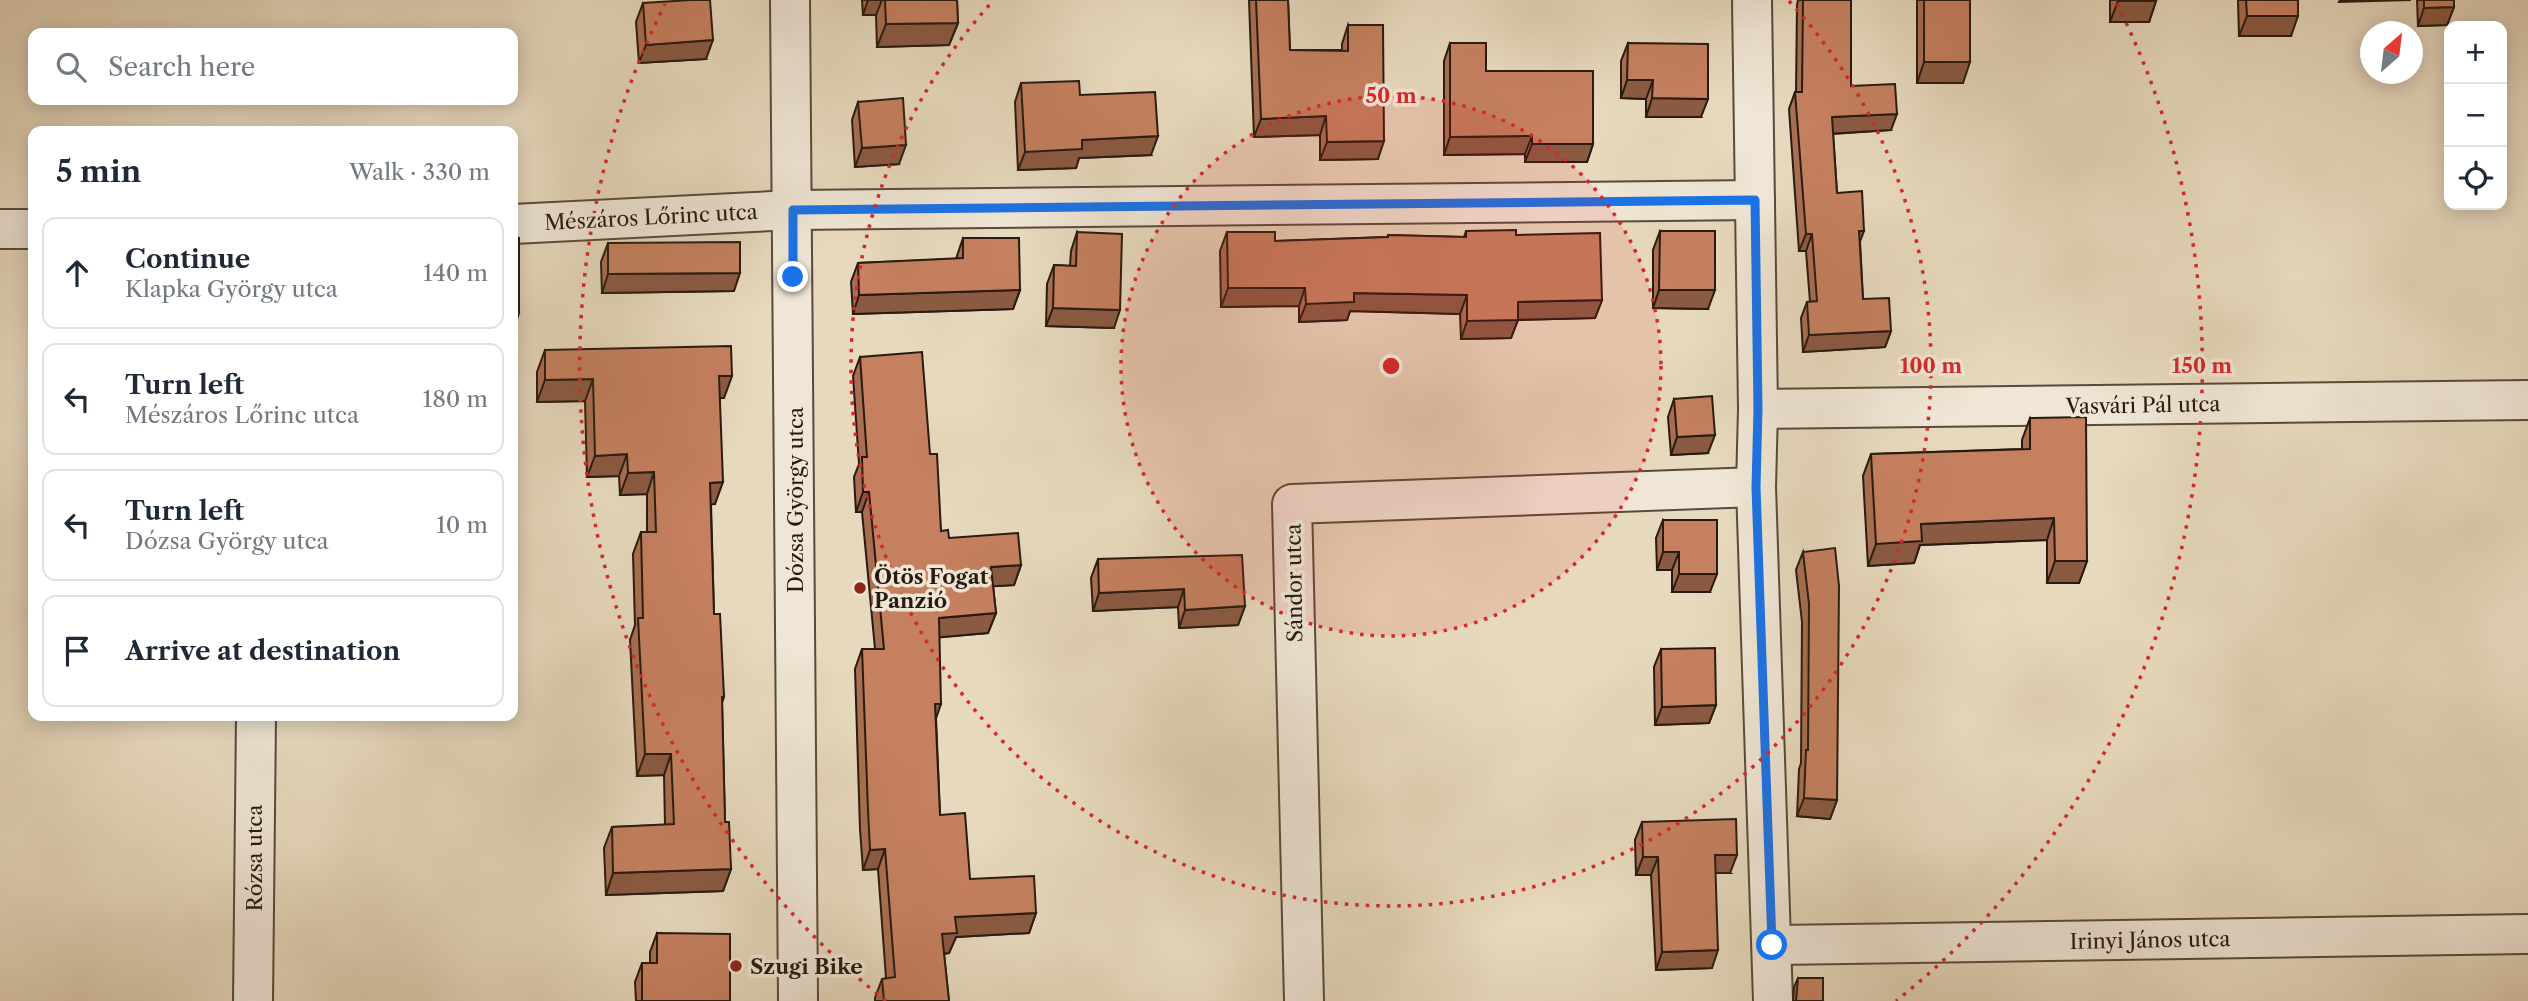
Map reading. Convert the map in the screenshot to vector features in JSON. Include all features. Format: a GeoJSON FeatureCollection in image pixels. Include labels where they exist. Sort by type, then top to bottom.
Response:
{"type":"FeatureCollection","features":[{"type":"Feature","properties":{"kind":"street","name":"Dózsa György utca"},"geometry":{"type":"LineString","coordinates":[[790,0],[798,1001]]}},
{"type":"Feature","properties":{"kind":"street"},"geometry":{"type":"LineString","coordinates":[[1752,0],[1758,409],[1756,487],[1773,1001]]}},
{"type":"Feature","properties":{"kind":"street","name":"Mészáros Lőrinc utca"},"geometry":{"type":"LineString","coordinates":[[518,224],[793,210],[1755,200]]}},
{"type":"Feature","properties":{"kind":"street"},"geometry":{"type":"LineString","coordinates":[[0,229],[28,229]]}},
{"type":"Feature","properties":{"kind":"street","name":"Vasvári Pál utca"},"geometry":{"type":"LineString","coordinates":[[1758,409],[2528,400]]}},
{"type":"Feature","properties":{"kind":"street","name":"Sándor utca"},"geometry":{"type":"LineString","coordinates":[[1304,1001],[1292,504],[1756,487]]}},
{"type":"Feature","properties":{"kind":"street","name":"Rózsa utca"},"geometry":{"type":"LineString","coordinates":[[253,1001],[256,721]]}},
{"type":"Feature","properties":{"kind":"street","name":"Irinyi János utca"},"geometry":{"type":"LineString","coordinates":[[1772,945],[2528,934]]}},
{"type":"Feature","properties":{"kind":"building"},"geometry":{"type":"Polygon","coordinates":[[[710,0],[713,40],[646,45],[643,3],[710,0]]]}},
{"type":"Feature","properties":{"kind":"building"},"geometry":{"type":"Polygon","coordinates":[[[885,0],[957,0],[958,23],[886,24],[885,0]]]}},
{"type":"Feature","properties":{"kind":"building"},"geometry":{"type":"Polygon","coordinates":[[[1256,0],[1288,0],[1290,50],[1348,51],[1348,25],[1383,25],[1384,141],[1327,142],[1326,116],[1261,119],[1256,0]]]}},
{"type":"Feature","properties":{"kind":"building"},"geometry":{"type":"Polygon","coordinates":[[[1803,0],[1851,0],[1851,86],[1895,84],[1897,114],[1832,117],[1837,193],[1862,191],[1864,231],[1859,231],[1863,299],[1889,298],[1891,331],[1809,335],[1807,302],[1817,301],[1812,234],[1806,234],[1795,92],[1802,92],[1803,0]]]}},
{"type":"Feature","properties":{"kind":"building"},"geometry":{"type":"Polygon","coordinates":[[[1924,0],[1970,0],[1970,62],[1924,62],[1924,0]]]}},
{"type":"Feature","properties":{"kind":"building"},"geometry":{"type":"Polygon","coordinates":[[[2156,0],[2156,1],[2118,1],[2156,0]]]}},
{"type":"Feature","properties":{"kind":"building"},"geometry":{"type":"Polygon","coordinates":[[[2246,0],[2298,0],[2298,16],[2247,16],[2246,0]]]}},
{"type":"Feature","properties":{"kind":"building"},"geometry":{"type":"Polygon","coordinates":[[[2424,0],[2454,0],[2454,7],[2424,8],[2424,0]]]}},
{"type":"Feature","properties":{"kind":"building"},"geometry":{"type":"Polygon","coordinates":[[[1450,43],[1486,43],[1486,71],[1593,71],[1593,144],[1532,144],[1532,136],[1450,137],[1450,43]]]}},
{"type":"Feature","properties":{"kind":"building"},"geometry":{"type":"Polygon","coordinates":[[[1628,43],[1708,44],[1708,99],[1652,98],[1653,80],[1627,80],[1628,43]]]}},
{"type":"Feature","properties":{"kind":"building"},"geometry":{"type":"Polygon","coordinates":[[[1079,81],[1080,95],[1155,92],[1158,136],[1082,140],[1082,149],[1025,152],[1021,83],[1079,81]]]}},
{"type":"Feature","properties":{"kind":"building"},"geometry":{"type":"Polygon","coordinates":[[[903,98],[906,145],[862,148],[858,102],[903,98]]]}},
{"type":"Feature","properties":{"kind":"building"},"geometry":{"type":"Polygon","coordinates":[[[1516,230],[1516,235],[1600,233],[1602,300],[1518,302],[1518,320],[1467,321],[1467,295],[1354,293],[1354,302],[1306,304],[1305,288],[1228,288],[1227,232],[1275,232],[1275,241],[1388,235],[1466,237],[1466,231],[1516,230]]]}},
{"type":"Feature","properties":{"kind":"building"},"geometry":{"type":"Polygon","coordinates":[[[1660,231],[1715,231],[1715,290],[1659,290],[1660,231]]]}},
{"type":"Feature","properties":{"kind":"building"},"geometry":{"type":"Polygon","coordinates":[[[1077,232],[1122,234],[1120,310],[1053,308],[1054,265],[1076,266],[1077,232]]]}},
{"type":"Feature","properties":{"kind":"building"},"geometry":{"type":"Polygon","coordinates":[[[519,238],[519,313],[518,313],[519,238]]]}},
{"type":"Feature","properties":{"kind":"building"},"geometry":{"type":"Polygon","coordinates":[[[963,238],[1019,238],[1020,290],[859,295],[858,263],[963,258],[963,238]]]}},
{"type":"Feature","properties":{"kind":"building"},"geometry":{"type":"Polygon","coordinates":[[[740,242],[740,273],[608,274],[608,243],[740,242]]]}},
{"type":"Feature","properties":{"kind":"building"},"geometry":{"type":"Polygon","coordinates":[[[731,346],[732,376],[719,376],[723,482],[710,483],[714,614],[720,614],[724,697],[725,822],[729,822],[731,869],[613,873],[612,827],[674,824],[671,754],[645,754],[638,618],[643,618],[641,532],[656,532],[654,472],[628,473],[627,454],[595,456],[593,379],[545,380],[545,350],[731,346]]]}},
{"type":"Feature","properties":{"kind":"building"},"geometry":{"type":"Polygon","coordinates":[[[922,352],[930,454],[937,454],[941,531],[948,530],[949,538],[1018,533],[1021,565],[991,567],[996,613],[939,618],[941,704],[935,704],[940,815],[965,813],[970,879],[1034,876],[1036,913],[955,917],[957,933],[942,934],[949,1001],[884,1001],[882,979],[895,977],[885,849],[870,850],[862,649],[884,649],[869,492],[863,492],[862,457],[867,457],[860,357],[922,352]]]}},
{"type":"Feature","properties":{"kind":"building"},"geometry":{"type":"Polygon","coordinates":[[[1712,396],[1715,435],[1677,437],[1674,399],[1712,396]]]}},
{"type":"Feature","properties":{"kind":"building"},"geometry":{"type":"Polygon","coordinates":[[[2086,417],[2087,561],[2055,561],[2054,518],[1921,524],[1922,541],[1876,544],[1871,454],[2030,449],[2030,418],[2086,417]]]}},
{"type":"Feature","properties":{"kind":"building"},"geometry":{"type":"Polygon","coordinates":[[[1663,520],[1717,520],[1717,574],[1679,574],[1679,552],[1663,552],[1663,520]]]}},
{"type":"Feature","properties":{"kind":"building"},"geometry":{"type":"Polygon","coordinates":[[[1835,548],[1839,586],[1837,800],[1804,798],[1808,750],[1809,604],[1803,552],[1835,548]]]}},
{"type":"Feature","properties":{"kind":"building"},"geometry":{"type":"Polygon","coordinates":[[[1242,555],[1245,606],[1185,610],[1184,589],[1099,593],[1098,559],[1242,555]]]}},
{"type":"Feature","properties":{"kind":"building"},"geometry":{"type":"Polygon","coordinates":[[[1715,648],[1716,705],[1662,707],[1661,649],[1715,648]]]}},
{"type":"Feature","properties":{"kind":"building"},"geometry":{"type":"Polygon","coordinates":[[[1736,819],[1737,855],[1715,855],[1718,950],[1662,952],[1658,857],[1643,857],[1642,822],[1736,819]]]}},
{"type":"Feature","properties":{"kind":"building"},"geometry":{"type":"Polygon","coordinates":[[[657,933],[730,934],[730,1001],[642,1001],[642,963],[657,963],[657,933]]]}},
{"type":"Feature","properties":{"kind":"building"},"geometry":{"type":"Polygon","coordinates":[[[1798,978],[1823,978],[1823,1001],[1796,1001],[1798,978]]]}},
{"type":"Feature","properties":{"kind":"place","name":"Ötös Fogat Panzió"},"geometry":{"type":"Point","coordinates":[860,588]}},
{"type":"Feature","properties":{"kind":"place","name":"Szugi Bike"},"geometry":{"type":"Point","coordinates":[736,966]}},
{"type":"Feature","properties":{"kind":"route"},"geometry":{"type":"LineString","coordinates":[[793,277],[793,210],[1755,200],[1758,409],[1756,487],[1772,945]]}}]}
